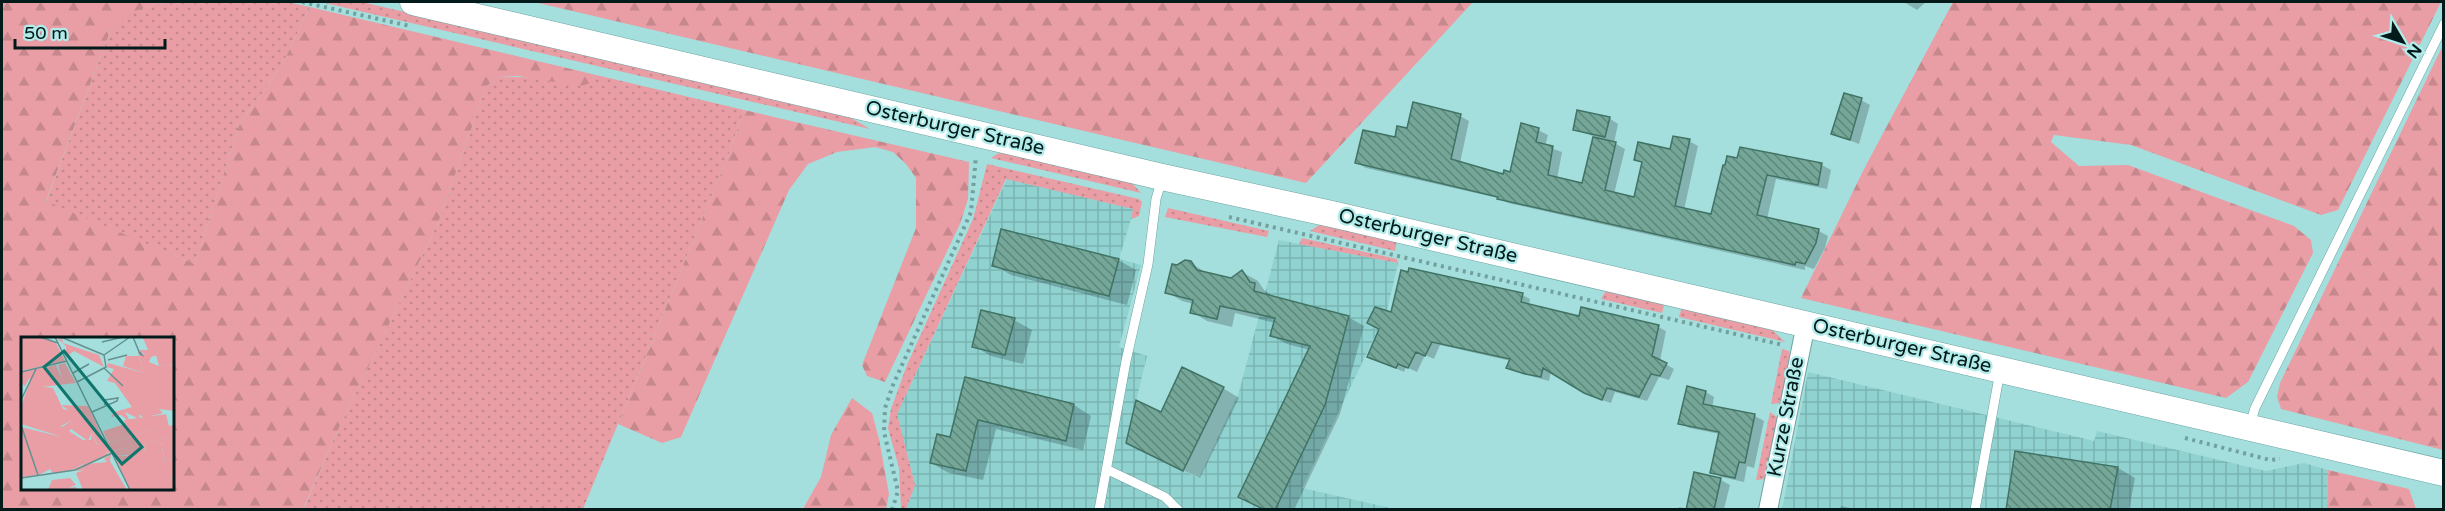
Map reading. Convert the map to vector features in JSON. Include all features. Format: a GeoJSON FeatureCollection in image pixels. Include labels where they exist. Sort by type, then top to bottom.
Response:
{"type":"FeatureCollection","features":[{"type":"Feature","properties":{"kind":"street","name":"Osterburger Straße"},"geometry":{"type":"LineString","coordinates":[[413,2],[978,146],[1162,177],[1336,215],[1803,336],[2001,369],[2444,473]]}},
{"type":"Feature","properties":{"kind":"street","name":"Kurze Straße"},"geometry":{"type":"LineString","coordinates":[[1768,510],[1803,336]]}},
{"type":"Feature","properties":{"kind":"lane"},"geometry":{"type":"LineString","coordinates":[[2249,428],[2255,408],[2444,24]]}},
{"type":"Feature","properties":{"kind":"lane"},"geometry":{"type":"LineString","coordinates":[[1099,510],[1126,361],[1148,264],[1156,199],[1162,177]]}},
{"type":"Feature","properties":{"kind":"lane"},"geometry":{"type":"LineString","coordinates":[[1975,510],[2001,369]]}},
{"type":"Feature","properties":{"kind":"lane"},"geometry":{"type":"LineString","coordinates":[[1108,470],[1165,497],[1178,510]]}},
{"type":"Feature","properties":{"kind":"path"},"geometry":{"type":"LineString","coordinates":[[302,2],[417,28]]}},
{"type":"Feature","properties":{"kind":"path"},"geometry":{"type":"LineString","coordinates":[[978,146],[986,161]]}},
{"type":"Feature","properties":{"kind":"path"},"geometry":{"type":"LineString","coordinates":[[892,510],[898,491],[884,432],[885,408],[893,385],[971,212],[978,146]]}},
{"type":"Feature","properties":{"kind":"path"},"geometry":{"type":"LineString","coordinates":[[1224,216],[1803,336]]}},
{"type":"Feature","properties":{"kind":"path"},"geometry":{"type":"LineString","coordinates":[[2183,438],[2270,460],[2291,458]]}},
{"type":"Feature","properties":{"kind":"shaded area"},"geometry":{"type":"Polygon","coordinates":[[[1007,179],[1134,209],[1119,259],[1141,265],[1119,347],[1147,356],[1126,443],[1199,478],[1239,392],[1279,240],[1398,263],[1387,311],[1302,488],[1395,509],[906,509],[915,485],[897,414],[1007,179]]]}},
{"type":"Feature","properties":{"kind":"shaded area"},"geometry":{"type":"Polygon","coordinates":[[[1808,372],[2094,441],[2097,431],[2266,471],[2304,463],[2328,470],[2327,509],[1782,510],[1808,372]]]}},
{"type":"Feature","properties":{"kind":"green space"},"geometry":{"type":"Polygon","coordinates":[[[2,2],[174,2],[156,4],[125,15],[111,29],[46,201],[195,264],[240,123],[281,67],[310,7],[592,74],[593,78],[590,83],[582,86],[518,76],[497,77],[486,87],[438,223],[336,434],[303,509],[2,509],[2,2]]]}},
{"type":"Feature","properties":{"kind":"green space"},"geometry":{"type":"Polygon","coordinates":[[[288,2],[310,7],[281,67],[240,123],[195,264],[46,202],[111,29],[124,15],[156,4],[288,2]]]}},
{"type":"Feature","properties":{"kind":"green space"},"geometry":{"type":"Polygon","coordinates":[[[320,2],[362,2],[846,115],[870,129],[320,2]]]}},
{"type":"Feature","properties":{"kind":"green space"},"geometry":{"type":"Polygon","coordinates":[[[534,2],[1473,2],[1306,183],[534,2]]]}},
{"type":"Feature","properties":{"kind":"green space"},"geometry":{"type":"Polygon","coordinates":[[[1953,2],[2441,2],[2338,210],[2321,215],[2131,145],[2054,135],[2051,142],[2079,166],[2128,165],[2294,226],[2311,240],[2313,253],[2248,382],[2226,398],[1801,298],[1864,169],[1953,2]]]}},
{"type":"Feature","properties":{"kind":"green space"},"geometry":{"type":"Polygon","coordinates":[[[2443,45],[2444,450],[2281,409],[2277,397],[2280,383],[2443,45]]]}},
{"type":"Feature","properties":{"kind":"green space"},"geometry":{"type":"Polygon","coordinates":[[[592,74],[744,110],[728,156],[583,509],[303,510],[336,434],[438,223],[486,87],[497,77],[593,78],[592,74]]]}},
{"type":"Feature","properties":{"kind":"green space"},"geometry":{"type":"Polygon","coordinates":[[[744,110],[969,162],[968,199],[960,224],[885,382],[867,376],[862,365],[916,228],[916,178],[893,152],[875,147],[837,152],[808,164],[789,190],[681,437],[662,443],[618,424],[728,156],[744,110]]]}},
{"type":"Feature","properties":{"kind":"green space"},"geometry":{"type":"Polygon","coordinates":[[[1006,152],[1132,183],[1141,193],[991,158],[1006,152]]]}},
{"type":"Feature","properties":{"kind":"green space"},"geometry":{"type":"Polygon","coordinates":[[[987,164],[1139,199],[1142,202],[1139,216],[1131,219],[1133,209],[1006,179],[897,414],[915,485],[906,509],[901,509],[899,468],[888,428],[891,409],[907,365],[973,219],[987,164]]]}},
{"type":"Feature","properties":{"kind":"green space"},"geometry":{"type":"Polygon","coordinates":[[[1168,208],[1269,231],[1267,237],[1165,217],[1168,208]]]}},
{"type":"Feature","properties":{"kind":"green space"},"geometry":{"type":"Polygon","coordinates":[[[1321,224],[1397,240],[1395,251],[1310,231],[1321,224]]]}},
{"type":"Feature","properties":{"kind":"green space"},"geometry":{"type":"Polygon","coordinates":[[[1302,238],[1397,259],[1398,263],[1299,244],[1302,238]]]}},
{"type":"Feature","properties":{"kind":"green space"},"geometry":{"type":"Polygon","coordinates":[[[1607,289],[1665,302],[1662,313],[1601,299],[1607,289]]]}},
{"type":"Feature","properties":{"kind":"green space"},"geometry":{"type":"Polygon","coordinates":[[[1682,306],[1770,328],[1785,342],[1679,317],[1682,306]]]}},
{"type":"Feature","properties":{"kind":"green space"},"geometry":{"type":"Polygon","coordinates":[[[1782,349],[1789,351],[1790,360],[1781,403],[1771,404],[1782,349]]]}},
{"type":"Feature","properties":{"kind":"green space"},"geometry":{"type":"Polygon","coordinates":[[[852,398],[872,413],[889,494],[886,509],[803,509],[821,477],[831,435],[852,398]]]}},
{"type":"Feature","properties":{"kind":"green space"},"geometry":{"type":"Polygon","coordinates":[[[1770,412],[1778,418],[1766,479],[1756,480],[1770,412]]]}},
{"type":"Feature","properties":{"kind":"green space"},"geometry":{"type":"Polygon","coordinates":[[[2328,470],[2409,489],[2416,509],[2327,509],[2328,470]]]}},
{"type":"Feature","properties":{"kind":"building"},"geometry":{"type":"Polygon","coordinates":[[[1844,93],[1862,98],[1850,140],[1831,134],[1844,93]]]}},
{"type":"Feature","properties":{"kind":"building"},"geometry":{"type":"Polygon","coordinates":[[[1413,102],[1461,114],[1451,159],[1503,174],[1504,170],[1510,172],[1521,123],[1539,128],[1536,142],[1553,146],[1548,175],[1582,183],[1593,137],[1616,142],[1605,190],[1634,197],[1642,162],[1634,160],[1638,142],[1670,149],[1673,136],[1690,139],[1675,206],[1711,214],[1723,165],[1725,165],[1727,156],[1737,158],[1740,147],[1822,163],[1818,185],[1767,175],[1757,215],[1819,229],[1816,243],[1805,264],[1796,262],[1795,265],[1497,199],[1498,197],[1355,163],[1363,130],[1395,137],[1397,126],[1407,128],[1413,102]]]}},
{"type":"Feature","properties":{"kind":"building"},"geometry":{"type":"Polygon","coordinates":[[[1577,110],[1610,117],[1605,137],[1573,130],[1577,110]]]}},
{"type":"Feature","properties":{"kind":"building"},"geometry":{"type":"Polygon","coordinates":[[[1001,229],[1119,259],[1109,296],[992,266],[1001,229]]]}},
{"type":"Feature","properties":{"kind":"building"},"geometry":{"type":"Polygon","coordinates":[[[1185,260],[1191,261],[1197,270],[1231,278],[1242,270],[1250,282],[1255,283],[1254,291],[1349,316],[1325,405],[1275,510],[1265,510],[1238,497],[1310,346],[1270,336],[1275,318],[1220,306],[1217,319],[1190,313],[1193,300],[1165,293],[1172,264],[1177,265],[1185,260]]]}},
{"type":"Feature","properties":{"kind":"building"},"geometry":{"type":"Polygon","coordinates":[[[1409,268],[1523,293],[1521,302],[1579,316],[1581,307],[1659,325],[1652,356],[1667,363],[1660,376],[1651,374],[1639,397],[1607,388],[1602,400],[1584,393],[1543,368],[1541,377],[1525,374],[1506,368],[1510,359],[1432,342],[1425,356],[1416,352],[1408,368],[1398,364],[1396,368],[1367,357],[1379,329],[1367,323],[1375,307],[1391,312],[1401,270],[1408,272],[1409,268]]]}},
{"type":"Feature","properties":{"kind":"building"},"geometry":{"type":"Polygon","coordinates":[[[981,310],[1015,318],[1005,355],[972,347],[981,310]]]}},
{"type":"Feature","properties":{"kind":"building"},"geometry":{"type":"Polygon","coordinates":[[[1182,367],[1224,387],[1183,471],[1126,443],[1136,400],[1161,412],[1182,367]]]}},
{"type":"Feature","properties":{"kind":"building"},"geometry":{"type":"Polygon","coordinates":[[[965,377],[1074,404],[1066,441],[978,420],[966,471],[930,463],[937,434],[950,437],[965,377]]]}},
{"type":"Feature","properties":{"kind":"building"},"geometry":{"type":"Polygon","coordinates":[[[1687,386],[1706,391],[1703,404],[1755,414],[1745,463],[1739,462],[1735,478],[1710,473],[1719,432],[1678,424],[1687,386]]]}},
{"type":"Feature","properties":{"kind":"building"},"geometry":{"type":"Polygon","coordinates":[[[2015,451],[2118,467],[2110,510],[2006,510],[2015,451]]]}},
{"type":"Feature","properties":{"kind":"building"},"geometry":{"type":"Polygon","coordinates":[[[1694,472],[1721,478],[1714,510],[1686,510],[1694,472]]]}}]}
